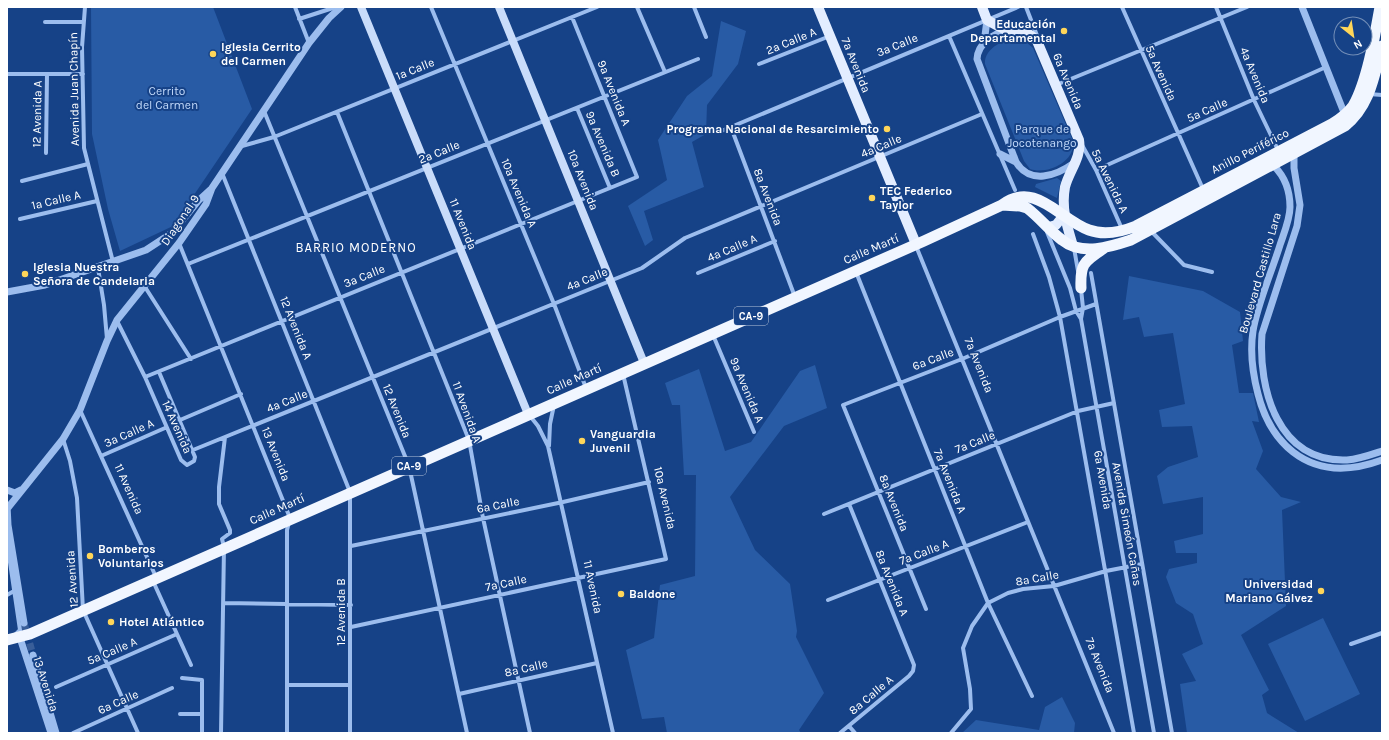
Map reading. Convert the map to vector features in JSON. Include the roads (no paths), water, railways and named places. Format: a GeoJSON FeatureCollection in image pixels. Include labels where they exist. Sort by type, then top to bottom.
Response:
{"type":"FeatureCollection","features":[{"type":"Feature","properties":{"kind":"highway","name":"Anillo Periférico"},"geometry":{"type":"LineString","coordinates":[[1060,212],[1081,227],[1094,232],[1108,233],[1123,231],[1145,222],[1203,190],[1332,124],[1345,114],[1357,98],[1380,7]]}},
{"type":"Feature","properties":{"kind":"highway","name":"Anillo Periférico"},"geometry":{"type":"LineString","coordinates":[[1046,224],[1061,240],[1073,246],[1091,249],[1105,247],[1132,240],[1274,166],[1337,132],[1352,121],[1369,94],[1382,46]]}},
{"type":"Feature","properties":{"kind":"highway","name":"Calle Martí"},"geometry":{"type":"LineString","coordinates":[[154,578],[1002,206],[1010,199],[1025,196],[1060,212]]}},
{"type":"Feature","properties":{"kind":"highway","name":"Calle Martí"},"geometry":{"type":"LineString","coordinates":[[1002,206],[1020,206],[1027,208],[1046,224]]}},
{"type":"Feature","properties":{"kind":"highway"},"geometry":{"type":"LineString","coordinates":[[1046,224],[1044,212],[1048,208],[1060,212]]}},
{"type":"Feature","properties":{"kind":"highway"},"geometry":{"type":"LineString","coordinates":[[1086,279],[1081,270],[1085,262],[1105,247]]}},
{"type":"Feature","properties":{"kind":"highway","name":"CA-9"},"geometry":{"type":"LineString","coordinates":[[11,642],[154,578]]}},
{"type":"Feature","properties":{"kind":"main road","name":"11 Avenida"},"geometry":{"type":"LineString","coordinates":[[361,7],[528,414]]}},
{"type":"Feature","properties":{"kind":"main road","name":"10a Avenida"},"geometry":{"type":"LineString","coordinates":[[498,7],[579,201],[644,363]]}},
{"type":"Feature","properties":{"kind":"main road","name":"7a Avenida"},"geometry":{"type":"LineString","coordinates":[[818,7],[916,244]]}},
{"type":"Feature","properties":{"kind":"main road"},"geometry":{"type":"LineString","coordinates":[[982,7],[987,20]]}},
{"type":"Feature","properties":{"kind":"main road","name":"6a Avenida"},"geometry":{"type":"LineString","coordinates":[[987,20],[1007,30],[1016,29],[1025,32],[1033,37],[1039,44],[1079,140]]}},
{"type":"Feature","properties":{"kind":"main road"},"geometry":{"type":"LineString","coordinates":[[1046,224],[1056,225],[1065,188],[1080,151],[1079,140]]}},
{"type":"Feature","properties":{"kind":"main road"},"geometry":{"type":"LineString","coordinates":[[1060,212],[1073,246]]}},
{"type":"Feature","properties":{"kind":"street","name":"Avenida Juan Chapín"},"geometry":{"type":"LineString","coordinates":[[85,7],[83,22],[84,148],[113,263]]}},
{"type":"Feature","properties":{"kind":"street"},"geometry":{"type":"LineString","coordinates":[[295,7],[309,43]]}},
{"type":"Feature","properties":{"kind":"street"},"geometry":{"type":"LineString","coordinates":[[299,19],[336,7]]}},
{"type":"Feature","properties":{"kind":"street","name":"Diagonal 9"},"geometry":{"type":"LineString","coordinates":[[7,509],[62,439],[80,410],[107,341],[117,320],[179,243],[206,204],[212,188],[309,43],[329,18],[341,7]]}},
{"type":"Feature","properties":{"kind":"street","name":"10a Avenida A"},"geometry":{"type":"LineString","coordinates":[[431,7],[554,304],[586,388]]}},
{"type":"Feature","properties":{"kind":"street","name":"1a Calle"},"geometry":{"type":"LineString","coordinates":[[240,146],[274,137],[597,7]]}},
{"type":"Feature","properties":{"kind":"street"},"geometry":{"type":"LineString","coordinates":[[637,7],[665,72]]}},
{"type":"Feature","properties":{"kind":"street"},"geometry":{"type":"LineString","coordinates":[[694,7],[706,37]]}},
{"type":"Feature","properties":{"kind":"street","name":"3a Calle"},"geometry":{"type":"LineString","coordinates":[[719,132],[847,77],[1018,7]]}},
{"type":"Feature","properties":{"kind":"street"},"geometry":{"type":"LineString","coordinates":[[1026,7],[1037,34],[1039,44]]}},
{"type":"Feature","properties":{"kind":"street","name":"5a Avenida"},"geometry":{"type":"LineString","coordinates":[[1122,7],[1203,190]]}},
{"type":"Feature","properties":{"kind":"street","name":"4a Avenida"},"geometry":{"type":"LineString","coordinates":[[1216,7],[1254,100],[1279,151]]}},
{"type":"Feature","properties":{"kind":"street"},"geometry":{"type":"LineString","coordinates":[[1056,85],[1247,7]]}},
{"type":"Feature","properties":{"kind":"street"},"geometry":{"type":"LineString","coordinates":[[1302,7],[1345,114]]}},
{"type":"Feature","properties":{"kind":"street","name":"9a Avenida A"},"geometry":{"type":"LineString","coordinates":[[572,17],[637,177]]}},
{"type":"Feature","properties":{"kind":"street"},"geometry":{"type":"LineString","coordinates":[[987,20],[984,43],[977,56],[978,65],[1016,162],[1024,172],[1038,177],[1055,174],[1074,163]]}},
{"type":"Feature","properties":{"kind":"street"},"geometry":{"type":"LineString","coordinates":[[45,22],[83,22]]}},
{"type":"Feature","properties":{"kind":"street"},"geometry":{"type":"LineString","coordinates":[[984,43],[993,36],[1007,30]]}},
{"type":"Feature","properties":{"kind":"street","name":"2a Calle A"},"geometry":{"type":"LineString","coordinates":[[759,64],[830,36]]}},
{"type":"Feature","properties":{"kind":"street"},"geometry":{"type":"LineString","coordinates":[[948,36],[1015,190]]}},
{"type":"Feature","properties":{"kind":"street","name":"2a Calle"},"geometry":{"type":"LineString","coordinates":[[188,264],[698,59]]}},
{"type":"Feature","properties":{"kind":"street","name":"5a Calle"},"geometry":{"type":"LineString","coordinates":[[1096,170],[1326,67]]}},
{"type":"Feature","properties":{"kind":"street"},"geometry":{"type":"LineString","coordinates":[[7,74],[83,74]]}},
{"type":"Feature","properties":{"kind":"street","name":"12 Avenida A"},"geometry":{"type":"LineString","coordinates":[[46,154],[47,74]]}},
{"type":"Feature","properties":{"kind":"street"},"geometry":{"type":"LineString","coordinates":[[1369,94],[1382,95]]}},
{"type":"Feature","properties":{"kind":"street","name":"9a Avenida B"},"geometry":{"type":"LineString","coordinates":[[577,108],[610,188]]}},
{"type":"Feature","properties":{"kind":"street","name":"12 Avenida"},"geometry":{"type":"LineString","coordinates":[[264,111],[409,466],[467,733]]}},
{"type":"Feature","properties":{"kind":"street","name":"11 Avenida A"},"geometry":{"type":"LineString","coordinates":[[337,112],[469,440],[483,518],[530,733]]}},
{"type":"Feature","properties":{"kind":"street","name":"4a Calle"},"geometry":{"type":"LineString","coordinates":[[193,450],[650,264],[685,238],[982,114]]}},
{"type":"Feature","properties":{"kind":"street","name":"8a Avenida"},"geometry":{"type":"LineString","coordinates":[[732,127],[795,297]]}},
{"type":"Feature","properties":{"kind":"street","name":"5a Avenida A"},"geometry":{"type":"LineString","coordinates":[[1079,140],[1096,170],[1123,231]]}},
{"type":"Feature","properties":{"kind":"street"},"geometry":{"type":"LineString","coordinates":[[1000,154],[1016,162]]}},
{"type":"Feature","properties":{"kind":"street","name":"Boulevard Castillo Lara"},"geometry":{"type":"LineString","coordinates":[[1294,155],[1294,168],[1300,205],[1297,226],[1262,334],[1261,349],[1269,401],[1280,426],[1286,435],[1310,452],[1326,458],[1340,460],[1359,458],[1382,451]]}},
{"type":"Feature","properties":{"kind":"street"},"geometry":{"type":"LineString","coordinates":[[22,181],[88,164]]}},
{"type":"Feature","properties":{"kind":"street","name":"Boulevard Castillo Lara"},"geometry":{"type":"LineString","coordinates":[[1274,166],[1285,179],[1290,211],[1253,331],[1253,361],[1256,387],[1260,404],[1272,431],[1278,439],[1300,458],[1332,469],[1348,470],[1361,468],[1382,460]]}},
{"type":"Feature","properties":{"kind":"street","name":"12 Avenida A"},"geometry":{"type":"LineString","coordinates":[[222,173],[283,321],[350,492]]}},
{"type":"Feature","properties":{"kind":"street","name":"3a Calle"},"geometry":{"type":"LineString","coordinates":[[145,377],[637,177]]}},
{"type":"Feature","properties":{"kind":"street"},"geometry":{"type":"LineString","coordinates":[[7,292],[45,285],[113,263],[146,250],[160,242],[172,232],[198,201],[212,188]]}},
{"type":"Feature","properties":{"kind":"street","name":"1a Calle A"},"geometry":{"type":"LineString","coordinates":[[20,219],[97,201]]}},
{"type":"Feature","properties":{"kind":"street","name":"Avenida Simeón Cañas"},"geometry":{"type":"LineString","coordinates":[[1046,224],[1070,288],[1076,310],[1081,319],[1154,733]]}},
{"type":"Feature","properties":{"kind":"street"},"geometry":{"type":"LineString","coordinates":[[1151,230],[1184,265],[1212,272]]}},
{"type":"Feature","properties":{"kind":"street","name":"6a Avenida"},"geometry":{"type":"LineString","coordinates":[[1033,234],[1049,277],[1060,317],[1078,411],[1134,733]]}},
{"type":"Feature","properties":{"kind":"street","name":"4a Calle A"},"geometry":{"type":"LineString","coordinates":[[698,273],[774,241]]}},
{"type":"Feature","properties":{"kind":"street","name":"13 Avenida"},"geometry":{"type":"LineString","coordinates":[[179,243],[290,518]]}},
{"type":"Feature","properties":{"kind":"street","name":"7a Avenida"},"geometry":{"type":"LineString","coordinates":[[916,244],[1114,733]]}},
{"type":"Feature","properties":{"kind":"street","name":"Avenida Simeón Cañas"},"geometry":{"type":"LineString","coordinates":[[1073,246],[1086,279],[1081,319]]}},
{"type":"Feature","properties":{"kind":"street"},"geometry":{"type":"LineString","coordinates":[[98,268],[104,305],[107,341]]}},
{"type":"Feature","properties":{"kind":"street","name":"7a Avenida A"},"geometry":{"type":"LineString","coordinates":[[855,270],[988,603],[1032,696]]}},
{"type":"Feature","properties":{"kind":"street","name":"6a Avenida"},"geometry":{"type":"LineString","coordinates":[[1086,279],[1096,304],[1172,733]]}},
{"type":"Feature","properties":{"kind":"street"},"geometry":{"type":"LineString","coordinates":[[145,287],[190,359]]}},
{"type":"Feature","properties":{"kind":"street","name":"6a Calle"},"geometry":{"type":"LineString","coordinates":[[843,406],[900,382],[962,359],[1076,310],[1096,304]]}},
{"type":"Feature","properties":{"kind":"street","name":"14 Avenida"},"geometry":{"type":"LineString","coordinates":[[117,320],[145,377],[165,428],[183,464],[187,465],[195,460],[193,450],[159,372]]}},
{"type":"Feature","properties":{"kind":"street"},"geometry":{"type":"LineString","coordinates":[[1253,331],[1262,334]]}},
{"type":"Feature","properties":{"kind":"street","name":"9a Avenida A"},"geometry":{"type":"LineString","coordinates":[[712,333],[754,432]]}},
{"type":"Feature","properties":{"kind":"street","name":"10a Avenida"},"geometry":{"type":"LineString","coordinates":[[622,372],[666,559]]}},
{"type":"Feature","properties":{"kind":"street"},"geometry":{"type":"LineString","coordinates":[[180,420],[240,394]]}},
{"type":"Feature","properties":{"kind":"street","name":"11 Avenida"},"geometry":{"type":"LineString","coordinates":[[548,446],[550,424],[555,402]]}},
{"type":"Feature","properties":{"kind":"street","name":"7a Calle"},"geometry":{"type":"LineString","coordinates":[[824,514],[1078,411],[1114,403]]}},
{"type":"Feature","properties":{"kind":"street","name":"8a Avenida"},"geometry":{"type":"LineString","coordinates":[[843,406],[926,609]]}},
{"type":"Feature","properties":{"kind":"street","name":"11 Avenida"},"geometry":{"type":"LineString","coordinates":[[80,410],[191,665]]}},
{"type":"Feature","properties":{"kind":"street","name":"11 Avenida"},"geometry":{"type":"LineString","coordinates":[[528,414],[537,424],[548,446],[579,577],[613,733]]}},
{"type":"Feature","properties":{"kind":"street"},"geometry":{"type":"LineString","coordinates":[[1272,431],[1280,426]]}},
{"type":"Feature","properties":{"kind":"street","name":"3a Calle A"},"geometry":{"type":"LineString","coordinates":[[101,456],[165,428]]}},
{"type":"Feature","properties":{"kind":"street"},"geometry":{"type":"LineString","coordinates":[[221,733],[224,547],[222,540],[230,533],[219,504],[219,487],[225,437]]}},
{"type":"Feature","properties":{"kind":"street","name":"12 Avenida"},"geometry":{"type":"LineString","coordinates":[[62,439],[70,461],[77,498],[83,610],[138,733]]}},
{"type":"Feature","properties":{"kind":"street"},"geometry":{"type":"LineString","coordinates":[[1359,458],[1361,468]]}},
{"type":"Feature","properties":{"kind":"street","name":"6a Calle"},"geometry":{"type":"LineString","coordinates":[[351,546],[562,502],[649,482]]}},
{"type":"Feature","properties":{"kind":"street"},"geometry":{"type":"LineString","coordinates":[[7,490],[15,493],[24,488]]}},
{"type":"Feature","properties":{"kind":"street","name":"12 Avenida B"},"geometry":{"type":"LineString","coordinates":[[350,492],[350,733]]}},
{"type":"Feature","properties":{"kind":"street","name":"8a Avenida A"},"geometry":{"type":"LineString","coordinates":[[849,504],[906,643],[914,665],[913,671]]}},
{"type":"Feature","properties":{"kind":"street"},"geometry":{"type":"LineString","coordinates":[[7,505],[7,536]]}},
{"type":"Feature","properties":{"kind":"street"},"geometry":{"type":"LineString","coordinates":[[287,733],[287,530],[290,518]]}},
{"type":"Feature","properties":{"kind":"street","name":"7a Calle A"},"geometry":{"type":"LineString","coordinates":[[828,600],[1028,522]]}},
{"type":"Feature","properties":{"kind":"street"},"geometry":{"type":"LineString","coordinates":[[8,526],[12,536],[24,623]]}},
{"type":"Feature","properties":{"kind":"street"},"geometry":{"type":"LineString","coordinates":[[7,542],[20,630],[11,642]]}},
{"type":"Feature","properties":{"kind":"street","name":"7a Calle"},"geometry":{"type":"LineString","coordinates":[[351,627],[666,559]]}},
{"type":"Feature","properties":{"kind":"street","name":"8a Calle"},"geometry":{"type":"LineString","coordinates":[[951,733],[971,710],[970,689],[963,648],[972,626],[988,603],[1008,593],[1023,589],[1054,586],[1106,571],[1142,564]]}},
{"type":"Feature","properties":{"kind":"street"},"geometry":{"type":"LineString","coordinates":[[7,595],[14,592]]}},
{"type":"Feature","properties":{"kind":"street"},"geometry":{"type":"LineString","coordinates":[[223,603],[351,605]]}},
{"type":"Feature","properties":{"kind":"street"},"geometry":{"type":"LineString","coordinates":[[1351,644],[1382,632]]}},
{"type":"Feature","properties":{"kind":"street","name":"5a Calle A"},"geometry":{"type":"LineString","coordinates":[[56,687],[177,634]]}},
{"type":"Feature","properties":{"kind":"street","name":"13 Avenida"},"geometry":{"type":"LineString","coordinates":[[11,642],[50,733]]}},
{"type":"Feature","properties":{"kind":"street","name":"13 Avenida"},"geometry":{"type":"LineString","coordinates":[[33,656],[56,733]]}},
{"type":"Feature","properties":{"kind":"street","name":"8a Calle"},"geometry":{"type":"LineString","coordinates":[[459,694],[597,662]]}},
{"type":"Feature","properties":{"kind":"street","name":"8a Calle A"},"geometry":{"type":"LineString","coordinates":[[840,733],[913,671]]}},
{"type":"Feature","properties":{"kind":"street"},"geometry":{"type":"LineString","coordinates":[[182,678],[202,680],[202,733]]}},
{"type":"Feature","properties":{"kind":"street"},"geometry":{"type":"LineString","coordinates":[[287,685],[350,684]]}},
{"type":"Feature","properties":{"kind":"street","name":"6a Calle"},"geometry":{"type":"LineString","coordinates":[[72,733],[172,688]]}},
{"type":"Feature","properties":{"kind":"street"},"geometry":{"type":"LineString","coordinates":[[180,714],[202,714]]}},
{"type":"Feature","properties":{"kind":"street"},"geometry":{"type":"LineString","coordinates":[[849,726],[855,733]]}},
{"type":"Feature","properties":{"kind":"tunnel"},"geometry":{"type":"LineString","coordinates":[[24,623],[33,655]]}},
{"type":"Feature","properties":{"kind":"place","name":"Educación Departamental"},"geometry":{"type":"Point","coordinates":[1064,31]}},
{"type":"Feature","properties":{"kind":"place","name":"Iglesia Cerrito del Carmen"},"geometry":{"type":"Point","coordinates":[213,54]}},
{"type":"Feature","properties":{"kind":"place","name":"Programa Nacional de Resarcimiento"},"geometry":{"type":"Point","coordinates":[887,129]}},
{"type":"Feature","properties":{"kind":"place","name":"TEC Federico Taylor"},"geometry":{"type":"Point","coordinates":[872,198]}},
{"type":"Feature","properties":{"kind":"place","name":"Iglesia Nuestra Señora de Candelaria"},"geometry":{"type":"Point","coordinates":[25,274]}},
{"type":"Feature","properties":{"kind":"place","name":"Vanguardia Juvenil"},"geometry":{"type":"Point","coordinates":[582,441]}},
{"type":"Feature","properties":{"kind":"place","name":"Bomberos Voluntarios"},"geometry":{"type":"Point","coordinates":[90,556]}},
{"type":"Feature","properties":{"kind":"place","name":"Universidad Mariano Gálvez"},"geometry":{"type":"Point","coordinates":[1321,591]}},
{"type":"Feature","properties":{"kind":"place","name":"Baldone"},"geometry":{"type":"Point","coordinates":[621,594]}},
{"type":"Feature","properties":{"kind":"place","name":"Hotel Atlántico"},"geometry":{"type":"Point","coordinates":[111,622]}},
{"type":"Feature","properties":{"kind":"district","name":"BARRIO MODERNO"},"geometry":{"type":"Point","coordinates":[356,247]}},
{"type":"Feature","properties":{"kind":"park label","name":"Cerrito del Carmen"},"geometry":{"type":"Point","coordinates":[167,98]}},
{"type":"Feature","properties":{"kind":"park label","name":"Parque de Jocotenango"},"geometry":{"type":"Point","coordinates":[1042,136]}}]}
